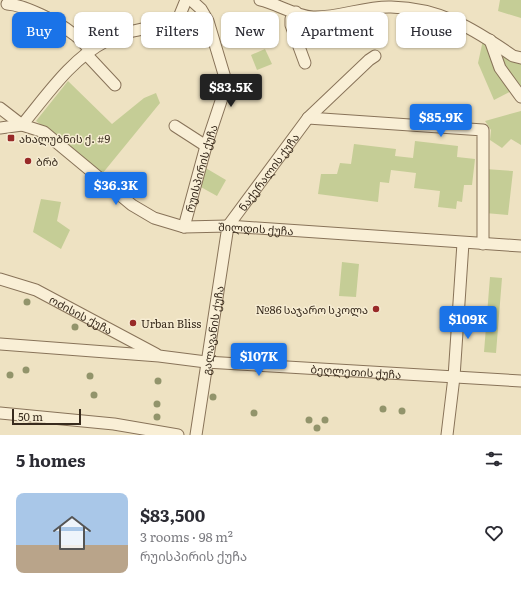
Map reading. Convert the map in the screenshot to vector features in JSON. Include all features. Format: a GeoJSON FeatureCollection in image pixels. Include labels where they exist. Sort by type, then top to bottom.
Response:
{"type":"FeatureCollection","features":[{"type":"Feature","properties":{"kind":"street"},"geometry":{"type":"LineString","coordinates":[[0,128],[22,125],[73,65],[88,52],[107,40],[121,35],[177,22],[186,0]]}},
{"type":"Feature","properties":{"kind":"street","name":"რუისპირის ქუჩა"},"geometry":{"type":"LineString","coordinates":[[184,227],[206,146],[225,89],[226,81],[208,21],[201,10],[191,0]]}},
{"type":"Feature","properties":{"kind":"street"},"geometry":{"type":"LineString","coordinates":[[260,0],[296,12]]}},
{"type":"Feature","properties":{"kind":"street"},"geometry":{"type":"LineString","coordinates":[[11,4],[73,33],[115,85]]}},
{"type":"Feature","properties":{"kind":"street"},"geometry":{"type":"LineString","coordinates":[[354,12],[390,6],[446,16],[467,26],[513,56],[521,58]]}},
{"type":"Feature","properties":{"kind":"street"},"geometry":{"type":"LineString","coordinates":[[490,40],[500,68],[521,96]]}},
{"type":"Feature","properties":{"kind":"street"},"geometry":{"type":"LineString","coordinates":[[299,48],[305,63]]}},
{"type":"Feature","properties":{"kind":"street","name":"ნაქერალის ქუჩა"},"geometry":{"type":"LineString","coordinates":[[228,226],[308,118],[375,56]]}},
{"type":"Feature","properties":{"kind":"street"},"geometry":{"type":"LineString","coordinates":[[0,108],[22,125]]}},
{"type":"Feature","properties":{"kind":"street"},"geometry":{"type":"LineString","coordinates":[[308,118],[483,130],[482,244]]}},
{"type":"Feature","properties":{"kind":"street","name":"შილდის ქუჩა"},"geometry":{"type":"LineString","coordinates":[[22,125],[44,132],[132,205],[154,218],[184,227],[228,226],[521,246]]}},
{"type":"Feature","properties":{"kind":"street"},"geometry":{"type":"LineString","coordinates":[[176,126],[206,146]]}},
{"type":"Feature","properties":{"kind":"street","name":"გალავანის ქუჩა"},"geometry":{"type":"LineString","coordinates":[[196,435],[228,226]]}},
{"type":"Feature","properties":{"kind":"street"},"geometry":{"type":"LineString","coordinates":[[447,435],[454,377],[463,243]]}},
{"type":"Feature","properties":{"kind":"street","name":"ოძისის ქუჩა"},"geometry":{"type":"LineString","coordinates":[[0,279],[36,290],[159,356]]}},
{"type":"Feature","properties":{"kind":"street","name":"ბეღლეთის ქუჩა"},"geometry":{"type":"LineString","coordinates":[[0,344],[159,356],[206,362],[521,381]]}},
{"type":"Feature","properties":{"kind":"street"},"geometry":{"type":"LineString","coordinates":[[0,413],[114,424],[178,435]]}},
{"type":"Feature","properties":{"kind":"green space"},"geometry":{"type":"Polygon","coordinates":[[[500,0],[521,0],[521,18],[498,11],[500,0]]]}},
{"type":"Feature","properties":{"kind":"green space"},"geometry":{"type":"Polygon","coordinates":[[[483,40],[510,59],[521,64],[521,86],[494,100],[478,63],[483,40]]]}},
{"type":"Feature","properties":{"kind":"green space"},"geometry":{"type":"Polygon","coordinates":[[[265,49],[272,64],[257,70],[251,55],[265,49]]]}},
{"type":"Feature","properties":{"kind":"green space"},"geometry":{"type":"Polygon","coordinates":[[[68,81],[112,124],[144,98],[156,93],[160,103],[102,174],[36,121],[68,81]]]}},
{"type":"Feature","properties":{"kind":"green space"},"geometry":{"type":"Polygon","coordinates":[[[521,111],[521,145],[511,139],[502,148],[490,140],[491,130],[485,121],[521,111]]]}},
{"type":"Feature","properties":{"kind":"green space"},"geometry":{"type":"Polygon","coordinates":[[[415,141],[458,146],[457,157],[475,159],[472,185],[464,185],[462,202],[457,201],[456,209],[438,207],[440,191],[414,188],[416,173],[391,170],[389,183],[380,182],[378,202],[318,194],[321,174],[337,174],[340,163],[351,164],[354,144],[396,149],[395,156],[413,158],[415,141]]]}},
{"type":"Feature","properties":{"kind":"green space"},"geometry":{"type":"Polygon","coordinates":[[[204,167],[226,180],[217,196],[199,186],[204,167]]]}},
{"type":"Feature","properties":{"kind":"green space"},"geometry":{"type":"Polygon","coordinates":[[[485,169],[513,171],[508,215],[485,213],[485,169]]]}},
{"type":"Feature","properties":{"kind":"green space"},"geometry":{"type":"Polygon","coordinates":[[[41,199],[61,202],[57,221],[70,230],[61,249],[33,232],[41,199]]]}},
{"type":"Feature","properties":{"kind":"green space"},"geometry":{"type":"Polygon","coordinates":[[[342,262],[359,264],[356,297],[339,296],[342,262]]]}},
{"type":"Feature","properties":{"kind":"green space"},"geometry":{"type":"Polygon","coordinates":[[[490,277],[502,278],[496,353],[484,352],[490,277]]]}},
{"type":"Feature","properties":{"kind":"place","name":"ახალუბნის ქ. #9"},"geometry":{"type":"Point","coordinates":[11,138]}},
{"type":"Feature","properties":{"kind":"place","name":"ბრბ"},"geometry":{"type":"Point","coordinates":[28,161]}},
{"type":"Feature","properties":{"kind":"place","name":"№86 საჯარო სკოლა"},"geometry":{"type":"Point","coordinates":[376,309]}},
{"type":"Feature","properties":{"kind":"place","name":"Urban Bliss"},"geometry":{"type":"Point","coordinates":[133,323]}}]}
